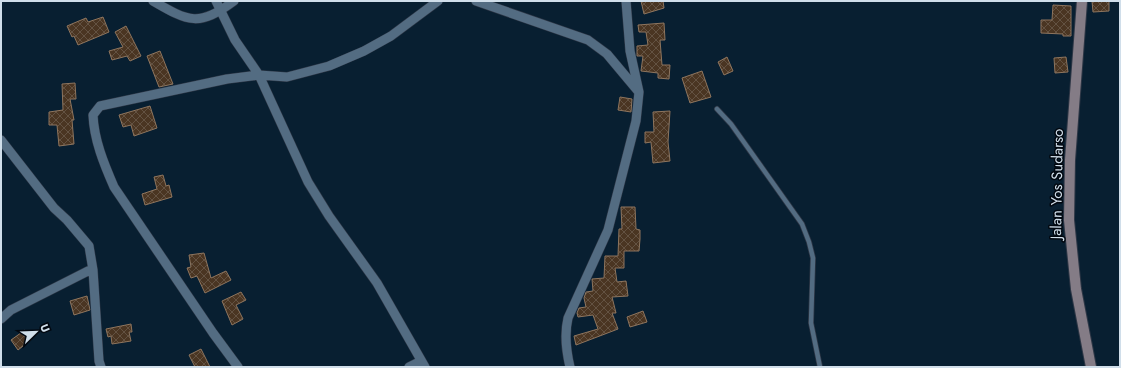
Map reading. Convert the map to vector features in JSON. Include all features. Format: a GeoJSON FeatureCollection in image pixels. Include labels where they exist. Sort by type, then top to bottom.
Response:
{"type":"FeatureCollection","features":[{"type":"Feature","properties":{"kind":"main road","name":"Jalan Yos Sudarso"},"geometry":{"type":"LineString","coordinates":[[1082,1],[1070,160],[1069,220],[1076,289],[1091,367]]}},
{"type":"Feature","properties":{"kind":"street"},"geometry":{"type":"LineString","coordinates":[[153,1],[187,18],[205,19],[221,11],[234,1]]}},
{"type":"Feature","properties":{"kind":"street"},"geometry":{"type":"LineString","coordinates":[[216,1],[235,40],[259,76],[308,182],[329,216],[377,284],[423,364],[409,367]]}},
{"type":"Feature","properties":{"kind":"street"},"geometry":{"type":"LineString","coordinates":[[238,367],[114,187],[103,162],[96,136],[93,115],[100,106],[227,79],[259,76],[287,77],[329,66],[364,51],[391,36],[438,1]]}},
{"type":"Feature","properties":{"kind":"street"},"geometry":{"type":"LineString","coordinates":[[476,1],[588,40],[607,54],[639,92]]}},
{"type":"Feature","properties":{"kind":"street"},"geometry":{"type":"LineString","coordinates":[[570,367],[567,353],[566,329],[568,318],[608,230],[636,121],[639,92],[630,51],[626,1]]}},
{"type":"Feature","properties":{"kind":"street"},"geometry":{"type":"LineString","coordinates":[[1,140],[54,208],[67,220],[89,246],[93,270],[101,367]]}},
{"type":"Feature","properties":{"kind":"street"},"geometry":{"type":"LineString","coordinates":[[1,319],[11,310],[88,270],[93,270]]}},
{"type":"Feature","properties":{"kind":"lane"},"geometry":{"type":"LineString","coordinates":[[717,110],[731,124],[802,224],[810,242],[813,258],[811,323],[820,367]]}},
{"type":"Feature","properties":{"kind":"building"},"geometry":{"type":"Polygon","coordinates":[[[641,1],[663,1],[664,8],[644,14],[641,1]]]}},
{"type":"Feature","properties":{"kind":"building"},"geometry":{"type":"Polygon","coordinates":[[[1092,1],[1109,1],[1109,11],[1093,12],[1092,1]]]}},
{"type":"Feature","properties":{"kind":"building"},"geometry":{"type":"Polygon","coordinates":[[[1053,5],[1071,6],[1071,36],[1041,33],[1041,20],[1052,20],[1053,5]]]}},
{"type":"Feature","properties":{"kind":"building"},"geometry":{"type":"Polygon","coordinates":[[[103,17],[109,32],[78,45],[67,26],[86,18],[88,22],[103,17]]]}},
{"type":"Feature","properties":{"kind":"building"},"geometry":{"type":"Polygon","coordinates":[[[664,23],[665,40],[660,40],[662,65],[670,65],[669,79],[658,78],[658,73],[641,71],[643,56],[637,56],[637,46],[648,45],[646,32],[639,32],[638,25],[664,23]]]}},
{"type":"Feature","properties":{"kind":"building"},"geometry":{"type":"Polygon","coordinates":[[[126,26],[141,56],[130,61],[127,56],[112,60],[109,51],[123,47],[115,32],[126,26]]]}},
{"type":"Feature","properties":{"kind":"building"},"geometry":{"type":"Polygon","coordinates":[[[160,51],[173,84],[159,87],[147,56],[160,51]]]}},
{"type":"Feature","properties":{"kind":"building"},"geometry":{"type":"Polygon","coordinates":[[[727,57],[733,71],[724,75],[718,62],[727,57]]]}},
{"type":"Feature","properties":{"kind":"building"},"geometry":{"type":"Polygon","coordinates":[[[1066,57],[1068,72],[1055,73],[1054,58],[1066,57]]]}},
{"type":"Feature","properties":{"kind":"building"},"geometry":{"type":"Polygon","coordinates":[[[702,71],[711,97],[690,103],[682,78],[702,71]]]}},
{"type":"Feature","properties":{"kind":"building"},"geometry":{"type":"Polygon","coordinates":[[[75,83],[76,99],[70,99],[74,120],[72,120],[74,144],[59,146],[57,125],[49,125],[49,112],[63,110],[62,84],[75,83]]]}},
{"type":"Feature","properties":{"kind":"building"},"geometry":{"type":"Polygon","coordinates":[[[620,97],[632,99],[631,112],[618,110],[620,97]]]}},
{"type":"Feature","properties":{"kind":"building"},"geometry":{"type":"Polygon","coordinates":[[[150,106],[157,128],[134,136],[131,125],[123,127],[119,115],[150,106]]]}},
{"type":"Feature","properties":{"kind":"building"},"geometry":{"type":"Polygon","coordinates":[[[670,111],[668,142],[670,161],[653,163],[651,142],[645,143],[645,132],[654,132],[653,112],[670,111]]]}},
{"type":"Feature","properties":{"kind":"building"},"geometry":{"type":"Polygon","coordinates":[[[163,175],[166,186],[169,185],[172,197],[145,205],[142,194],[157,189],[154,177],[163,175]]]}},
{"type":"Feature","properties":{"kind":"building"},"geometry":{"type":"Polygon","coordinates":[[[621,207],[635,207],[636,229],[640,230],[640,239],[639,251],[624,251],[624,268],[615,268],[617,282],[626,281],[628,296],[612,297],[616,313],[612,313],[618,329],[576,345],[574,336],[598,329],[593,315],[578,317],[577,313],[579,308],[586,307],[584,298],[586,292],[593,291],[592,279],[604,278],[605,256],[618,256],[619,229],[622,229],[621,207]]]}},
{"type":"Feature","properties":{"kind":"building"},"geometry":{"type":"Polygon","coordinates":[[[204,253],[211,278],[226,271],[231,280],[205,293],[197,276],[191,278],[187,268],[191,267],[189,255],[204,253]]]}},
{"type":"Feature","properties":{"kind":"building"},"geometry":{"type":"Polygon","coordinates":[[[241,292],[246,300],[236,305],[243,319],[232,325],[222,301],[241,292]]]}},
{"type":"Feature","properties":{"kind":"building"},"geometry":{"type":"Polygon","coordinates":[[[87,296],[90,310],[74,315],[70,301],[87,296]]]}},
{"type":"Feature","properties":{"kind":"building"},"geometry":{"type":"Polygon","coordinates":[[[643,311],[647,322],[630,327],[627,317],[643,311]]]}},
{"type":"Feature","properties":{"kind":"building"},"geometry":{"type":"Polygon","coordinates":[[[131,324],[132,332],[129,332],[131,341],[112,344],[111,336],[108,337],[106,329],[131,324]]]}},
{"type":"Feature","properties":{"kind":"building"},"geometry":{"type":"Polygon","coordinates":[[[25,330],[32,339],[18,350],[11,340],[25,330]]]}},
{"type":"Feature","properties":{"kind":"building"},"geometry":{"type":"Polygon","coordinates":[[[201,349],[210,367],[195,367],[189,355],[201,349]]]}}]}
